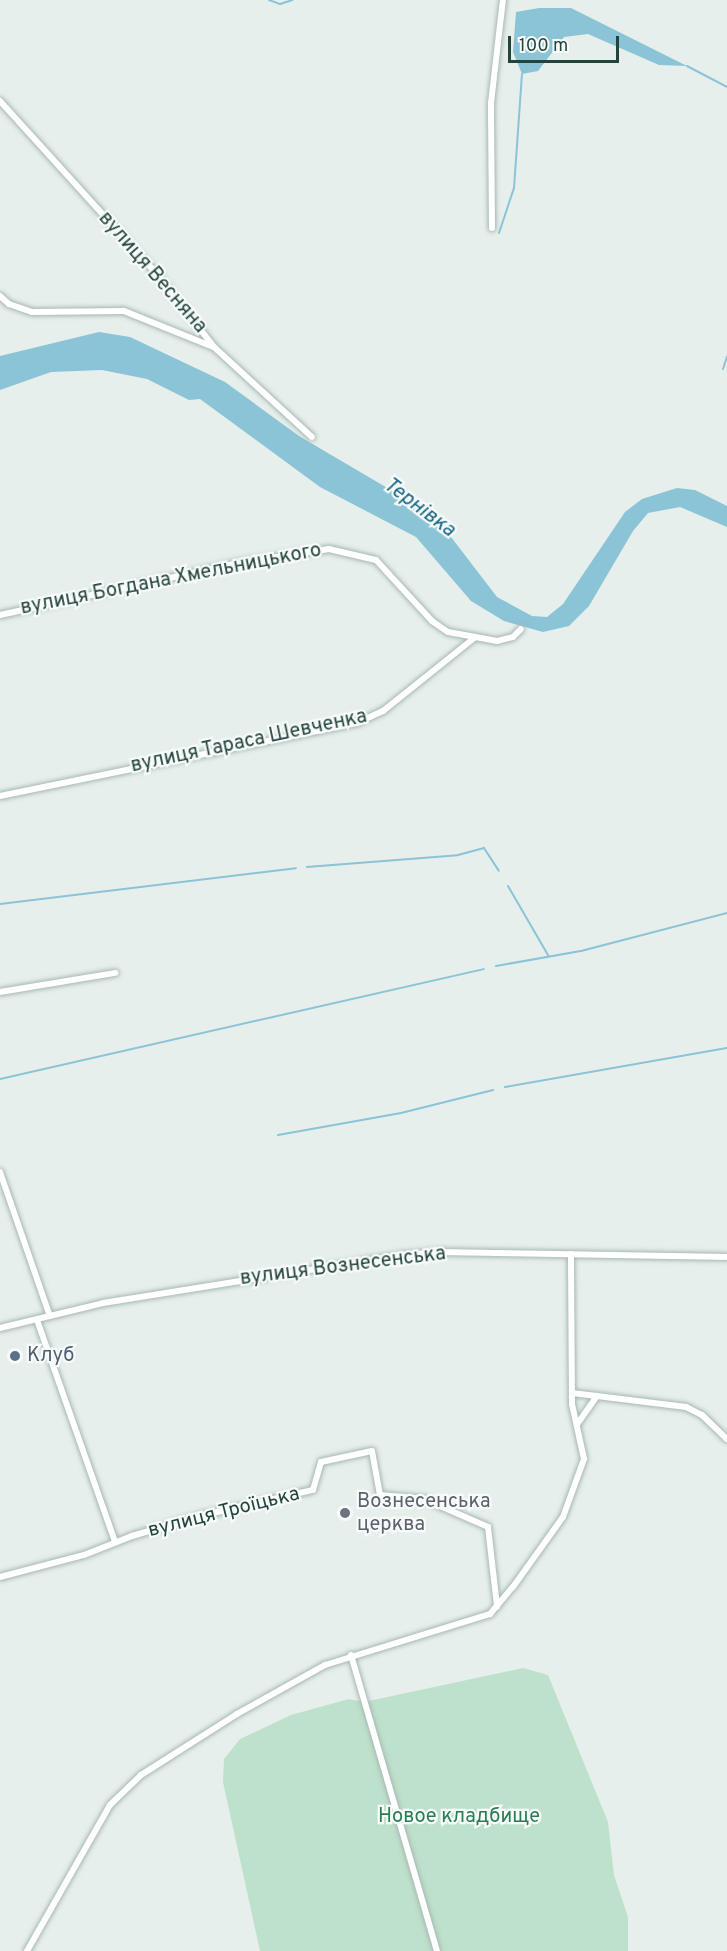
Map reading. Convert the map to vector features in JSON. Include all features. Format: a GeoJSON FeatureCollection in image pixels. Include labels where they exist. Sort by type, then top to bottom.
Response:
{"type":"FeatureCollection","features":[{"type":"Feature","properties":{"kind":"street"},"geometry":{"type":"LineString","coordinates":[[492,228],[491,103],[503,0]]}},
{"type":"Feature","properties":{"kind":"street","name":"вулиця Весняна"},"geometry":{"type":"LineString","coordinates":[[0,101],[155,272],[214,347],[312,437]]}},
{"type":"Feature","properties":{"kind":"street"},"geometry":{"type":"LineString","coordinates":[[0,296],[9,304],[32,312],[124,311],[214,347]]}},
{"type":"Feature","properties":{"kind":"street","name":"вулиця Богдана Хмельницького"},"geometry":{"type":"LineString","coordinates":[[0,615],[238,563],[329,549],[376,560],[432,621],[448,632],[474,638],[503,640],[521,628]]}},
{"type":"Feature","properties":{"kind":"street","name":"вулиця Тараса Шевченка"},"geometry":{"type":"LineString","coordinates":[[0,796],[357,723],[399,699],[474,638]]}},
{"type":"Feature","properties":{"kind":"street"},"geometry":{"type":"LineString","coordinates":[[0,992],[115,973]]}},
{"type":"Feature","properties":{"kind":"street"},"geometry":{"type":"LineString","coordinates":[[0,1172],[50,1316]]}},
{"type":"Feature","properties":{"kind":"street","name":"вулиця Вознесенська"},"geometry":{"type":"LineString","coordinates":[[0,1328],[136,1297],[404,1255],[442,1252],[727,1257]]}},
{"type":"Feature","properties":{"kind":"street"},"geometry":{"type":"LineString","coordinates":[[27,1951],[98,1824],[125,1790],[159,1763],[237,1714],[325,1665],[351,1655],[490,1614],[497,1607],[552,1535],[570,1504],[585,1459],[572,1394],[571,1254]]}},
{"type":"Feature","properties":{"kind":"street"},"geometry":{"type":"LineString","coordinates":[[37,1320],[115,1542]]}},
{"type":"Feature","properties":{"kind":"street"},"geometry":{"type":"LineString","coordinates":[[572,1394],[695,1410],[727,1439]]}},
{"type":"Feature","properties":{"kind":"street"},"geometry":{"type":"LineString","coordinates":[[578,1423],[597,1396]]}},
{"type":"Feature","properties":{"kind":"street","name":"вулиця Троїцька"},"geometry":{"type":"LineString","coordinates":[[0,1577],[84,1555],[115,1542],[258,1501],[313,1490],[321,1462],[372,1451],[380,1495],[424,1499],[488,1527],[497,1607]]}},
{"type":"Feature","properties":{"kind":"street"},"geometry":{"type":"LineString","coordinates":[[351,1655],[437,1951]]}},
{"type":"Feature","properties":{"kind":"green space","name":"Новое кладбище"},"geometry":{"type":"Polygon","coordinates":[[[523,1668],[548,1675],[608,1822],[614,1875],[628,1917],[628,1951],[260,1951],[223,1782],[224,1759],[240,1739],[291,1715],[349,1699],[364,1702],[523,1668]]]}},
{"type":"Feature","properties":{"kind":"water"},"geometry":{"type":"Polygon","coordinates":[[[539,8],[571,8],[687,66],[659,65],[588,34],[564,37],[538,71],[522,74],[513,52],[516,12],[539,8]]]}},
{"type":"Feature","properties":{"kind":"water"},"geometry":{"type":"Polygon","coordinates":[[[99,332],[130,337],[225,382],[299,436],[406,499],[451,537],[497,597],[532,616],[547,617],[563,604],[625,512],[642,499],[677,488],[695,490],[727,506],[727,527],[680,507],[648,513],[633,531],[589,606],[569,626],[543,632],[504,621],[471,601],[416,537],[320,487],[200,399],[189,400],[147,379],[102,370],[51,372],[0,390],[0,356],[99,332]]]}},
{"type":"Feature","properties":{"kind":"waterway"},"geometry":{"type":"LineString","coordinates":[[269,0],[280,4],[292,0]]}},
{"type":"Feature","properties":{"kind":"waterway"},"geometry":{"type":"LineString","coordinates":[[687,66],[727,87]]}},
{"type":"Feature","properties":{"kind":"waterway"},"geometry":{"type":"LineString","coordinates":[[499,233],[514,188],[522,74]]}},
{"type":"Feature","properties":{"kind":"waterway"},"geometry":{"type":"LineString","coordinates":[[723,369],[727,357]]}},
{"type":"Feature","properties":{"kind":"waterway"},"geometry":{"type":"LineString","coordinates":[[307,867],[458,855],[484,848],[499,871]]}},
{"type":"Feature","properties":{"kind":"waterway"},"geometry":{"type":"LineString","coordinates":[[0,904],[296,868]]}},
{"type":"Feature","properties":{"kind":"waterway"},"geometry":{"type":"LineString","coordinates":[[508,886],[548,955]]}},
{"type":"Feature","properties":{"kind":"waterway"},"geometry":{"type":"LineString","coordinates":[[496,966],[581,951],[727,913]]}},
{"type":"Feature","properties":{"kind":"waterway"},"geometry":{"type":"LineString","coordinates":[[0,1079],[484,969]]}},
{"type":"Feature","properties":{"kind":"waterway"},"geometry":{"type":"LineString","coordinates":[[505,1087],[727,1048]]}},
{"type":"Feature","properties":{"kind":"waterway"},"geometry":{"type":"LineString","coordinates":[[278,1135],[401,1113],[493,1090]]}},
{"type":"Feature","properties":{"kind":"place","name":"Клуб"},"geometry":{"type":"Point","coordinates":[15,1356]}},
{"type":"Feature","properties":{"kind":"place","name":"Вознесенська церква"},"geometry":{"type":"Point","coordinates":[345,1513]}},
{"type":"Feature","properties":{"kind":"water label","name":"Тернівка"},"geometry":{"type":"Point","coordinates":[419,508]}}]}
